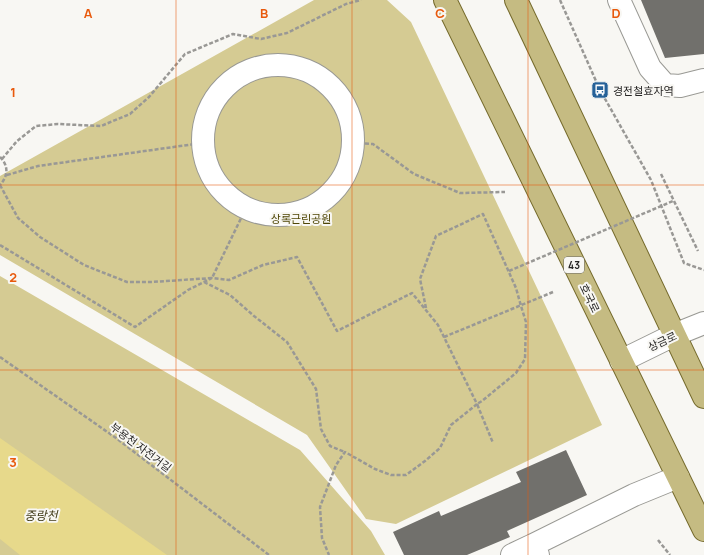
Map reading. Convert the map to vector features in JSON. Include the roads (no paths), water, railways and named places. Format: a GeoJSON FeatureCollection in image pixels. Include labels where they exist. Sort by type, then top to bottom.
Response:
{"type":"FeatureCollection","features":[{"type":"Feature","properties":{"kind":"main road","name":"호국로"},"geometry":{"type":"LineString","coordinates":[[445,0],[704,530]]}},
{"type":"Feature","properties":{"kind":"main road"},"geometry":{"type":"LineString","coordinates":[[516,0],[704,397]]}},
{"type":"Feature","properties":{"kind":"street"},"geometry":{"type":"LineString","coordinates":[[619,0],[650,68],[665,85],[680,86],[704,80]]}},
{"type":"Feature","properties":{"kind":"street"},"geometry":{"type":"LineString","coordinates":[[278,64],[295,66],[311,72],[326,82],[337,94],[346,109],[352,126],[353,143],[350,159],[344,175],[324,200],[294,214],[261,214],[246,208],[232,200],[220,188],[210,174],[202,143],[205,120],[209,109],[218,94],[230,82],[244,72],[260,66],[278,64]]}},
{"type":"Feature","properties":{"kind":"street","name":"상금로"},"geometry":{"type":"LineString","coordinates":[[621,360],[674,335],[704,323]]}},
{"type":"Feature","properties":{"kind":"street"},"geometry":{"type":"LineString","coordinates":[[512,555],[536,550],[634,495],[678,477]]}},
{"type":"Feature","properties":{"kind":"water","name":"중랑천"},"geometry":{"type":"Polygon","coordinates":[[[0,438],[167,555],[20,555],[0,539],[0,438]]]}},
{"type":"Feature","properties":{"kind":"place","name":"경전철효자역"},"geometry":{"type":"Point","coordinates":[600,90]}},
{"type":"Feature","properties":{"kind":"park label","name":"상록근린공원"},"geometry":{"type":"Point","coordinates":[301,218]}}]}
